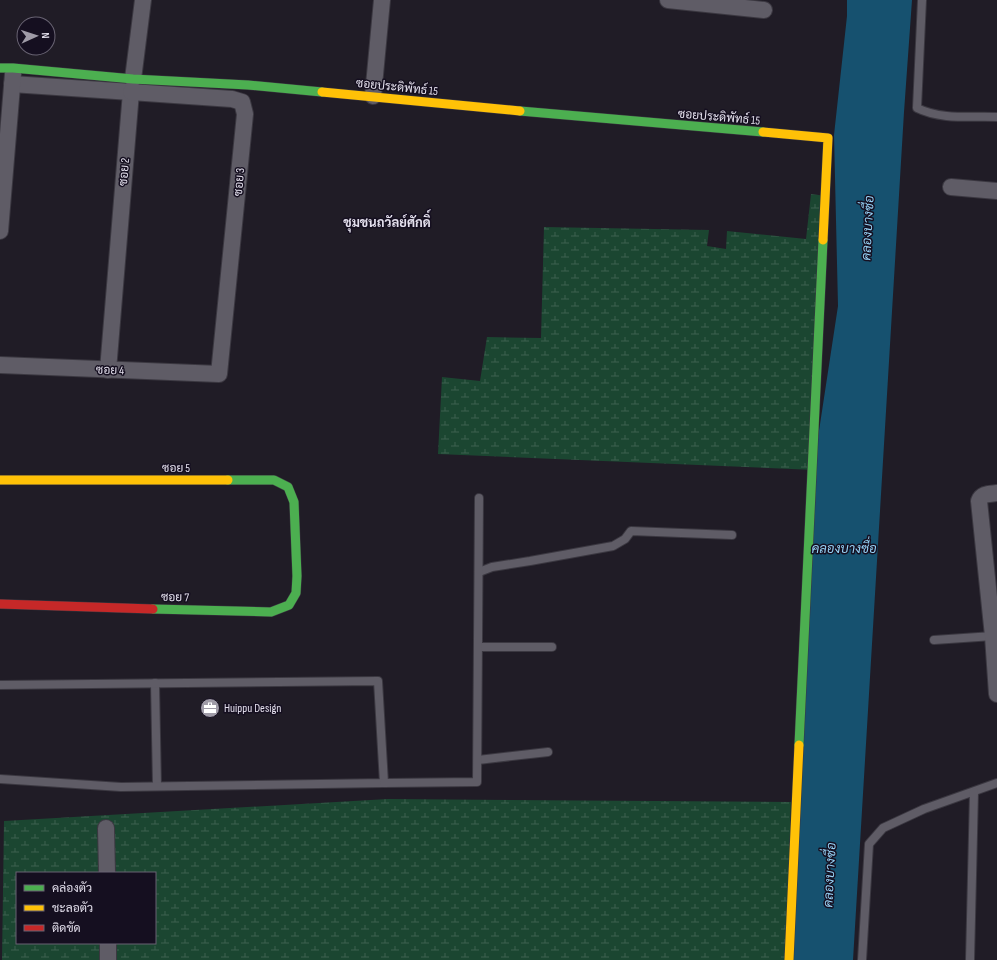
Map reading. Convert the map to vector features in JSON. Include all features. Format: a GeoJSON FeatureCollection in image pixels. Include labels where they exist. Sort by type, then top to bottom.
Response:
{"type":"FeatureCollection","features":[{"type":"Feature","properties":{"kind":"street","name":"ซอย 2"},"geometry":{"type":"LineString","coordinates":[[108,370],[132,86],[143,0]]}},
{"type":"Feature","properties":{"kind":"street"},"geometry":{"type":"LineString","coordinates":[[373,96],[382,0]]}},
{"type":"Feature","properties":{"kind":"street"},"geometry":{"type":"LineString","coordinates":[[668,0],[764,10]]}},
{"type":"Feature","properties":{"kind":"street","name":"ซอยประดิพัทธ์ 15"},"geometry":{"type":"LineString","coordinates":[[6,68],[132,86],[248,85],[486,108],[828,138],[789,960]]}},
{"type":"Feature","properties":{"kind":"street"},"geometry":{"type":"LineString","coordinates":[[0,231],[12,84],[6,68]]}},
{"type":"Feature","properties":{"kind":"street"},"geometry":{"type":"LineString","coordinates":[[12,84],[132,86]]}},
{"type":"Feature","properties":{"kind":"street","name":"ซอย 3"},"geometry":{"type":"LineString","coordinates":[[132,86],[232,99],[242,102],[245,114],[219,374]]}},
{"type":"Feature","properties":{"kind":"street"},"geometry":{"type":"LineString","coordinates":[[951,188],[997,191]]}},
{"type":"Feature","properties":{"kind":"street","name":"ซอย 4"},"geometry":{"type":"LineString","coordinates":[[0,365],[219,374]]}},
{"type":"Feature","properties":{"kind":"street","name":"ซอย 5"},"geometry":{"type":"LineString","coordinates":[[0,480],[274,480],[288,487],[294,502],[296,549]]}},
{"type":"Feature","properties":{"kind":"street"},"geometry":{"type":"LineString","coordinates":[[997,493],[980,497],[997,694]]}},
{"type":"Feature","properties":{"kind":"street","name":"ซอย 7"},"geometry":{"type":"LineString","coordinates":[[0,604],[271,612],[289,605],[296,593],[296,549]]}},
{"type":"Feature","properties":{"kind":"street"},"geometry":{"type":"LineString","coordinates":[[106,828],[107,872]]}},
{"type":"Feature","properties":{"kind":"street"},"geometry":{"type":"LineString","coordinates":[[108,944],[108,960]]}},
{"type":"Feature","properties":{"kind":"lane"},"geometry":{"type":"LineString","coordinates":[[922,0],[917,108],[927,113],[997,117]]}},
{"type":"Feature","properties":{"kind":"lane"},"geometry":{"type":"LineString","coordinates":[[0,779],[120,787],[477,782],[479,498]]}},
{"type":"Feature","properties":{"kind":"lane"},"geometry":{"type":"LineString","coordinates":[[479,572],[492,567],[530,562],[613,546],[625,539],[631,531],[732,535]]}},
{"type":"Feature","properties":{"kind":"lane"},"geometry":{"type":"LineString","coordinates":[[934,640],[993,636]]}},
{"type":"Feature","properties":{"kind":"lane"},"geometry":{"type":"LineString","coordinates":[[478,647],[552,647]]}},
{"type":"Feature","properties":{"kind":"lane"},"geometry":{"type":"LineString","coordinates":[[0,685],[378,681],[384,783]]}},
{"type":"Feature","properties":{"kind":"lane"},"geometry":{"type":"LineString","coordinates":[[155,683],[157,786]]}},
{"type":"Feature","properties":{"kind":"lane"},"geometry":{"type":"LineString","coordinates":[[478,760],[548,752]]}},
{"type":"Feature","properties":{"kind":"lane"},"geometry":{"type":"LineString","coordinates":[[862,960],[869,844],[882,828],[924,809],[997,783]]}},
{"type":"Feature","properties":{"kind":"lane"},"geometry":{"type":"LineString","coordinates":[[970,960],[974,792]]}},
{"type":"Feature","properties":{"kind":"green space"},"geometry":{"type":"Polygon","coordinates":[[[811,194],[826,196],[815,470],[438,454],[442,377],[480,381],[487,337],[541,338],[544,227],[709,230],[707,246],[726,249],[727,231],[806,239],[811,194]]]}},
{"type":"Feature","properties":{"kind":"green space"},"geometry":{"type":"Polygon","coordinates":[[[388,799],[791,802],[786,960],[2,960],[4,821],[388,799]]]}},
{"type":"Feature","properties":{"kind":"water","name":"คลองบางซื่อ"},"geometry":{"type":"Polygon","coordinates":[[[847,0],[912,0],[853,960],[789,960],[815,457],[838,306],[834,135],[847,16],[847,0]]]}},
{"type":"Feature","properties":{"kind":"traffic: fast"},"geometry":{"type":"LineString","coordinates":[[0,68],[133,79],[248,85],[322,92]]}},
{"type":"Feature","properties":{"kind":"traffic: fast"},"geometry":{"type":"LineString","coordinates":[[520,111],[763,132]]}},
{"type":"Feature","properties":{"kind":"traffic: fast"},"geometry":{"type":"LineString","coordinates":[[799,745],[823,240]]}},
{"type":"Feature","properties":{"kind":"traffic: fast"},"geometry":{"type":"LineString","coordinates":[[153,609],[271,612],[289,605],[296,593],[297,576],[294,502],[288,487],[274,480],[228,480]]}},
{"type":"Feature","properties":{"kind":"traffic: slow"},"geometry":{"type":"LineString","coordinates":[[322,92],[520,111]]}},
{"type":"Feature","properties":{"kind":"traffic: slow"},"geometry":{"type":"LineString","coordinates":[[763,132],[828,138],[823,240]]}},
{"type":"Feature","properties":{"kind":"traffic: slow"},"geometry":{"type":"LineString","coordinates":[[0,480],[228,480]]}},
{"type":"Feature","properties":{"kind":"traffic: slow"},"geometry":{"type":"LineString","coordinates":[[789,960],[799,745]]}},
{"type":"Feature","properties":{"kind":"traffic: jam"},"geometry":{"type":"LineString","coordinates":[[0,604],[153,609]]}},
{"type":"Feature","properties":{"kind":"place","name":"Huippu Design"},"geometry":{"type":"Point","coordinates":[210,708]}},
{"type":"Feature","properties":{"kind":"district","name":"ชุมชนถวัลย์ศักดิ์"},"geometry":{"type":"Point","coordinates":[387,222]}}]}
